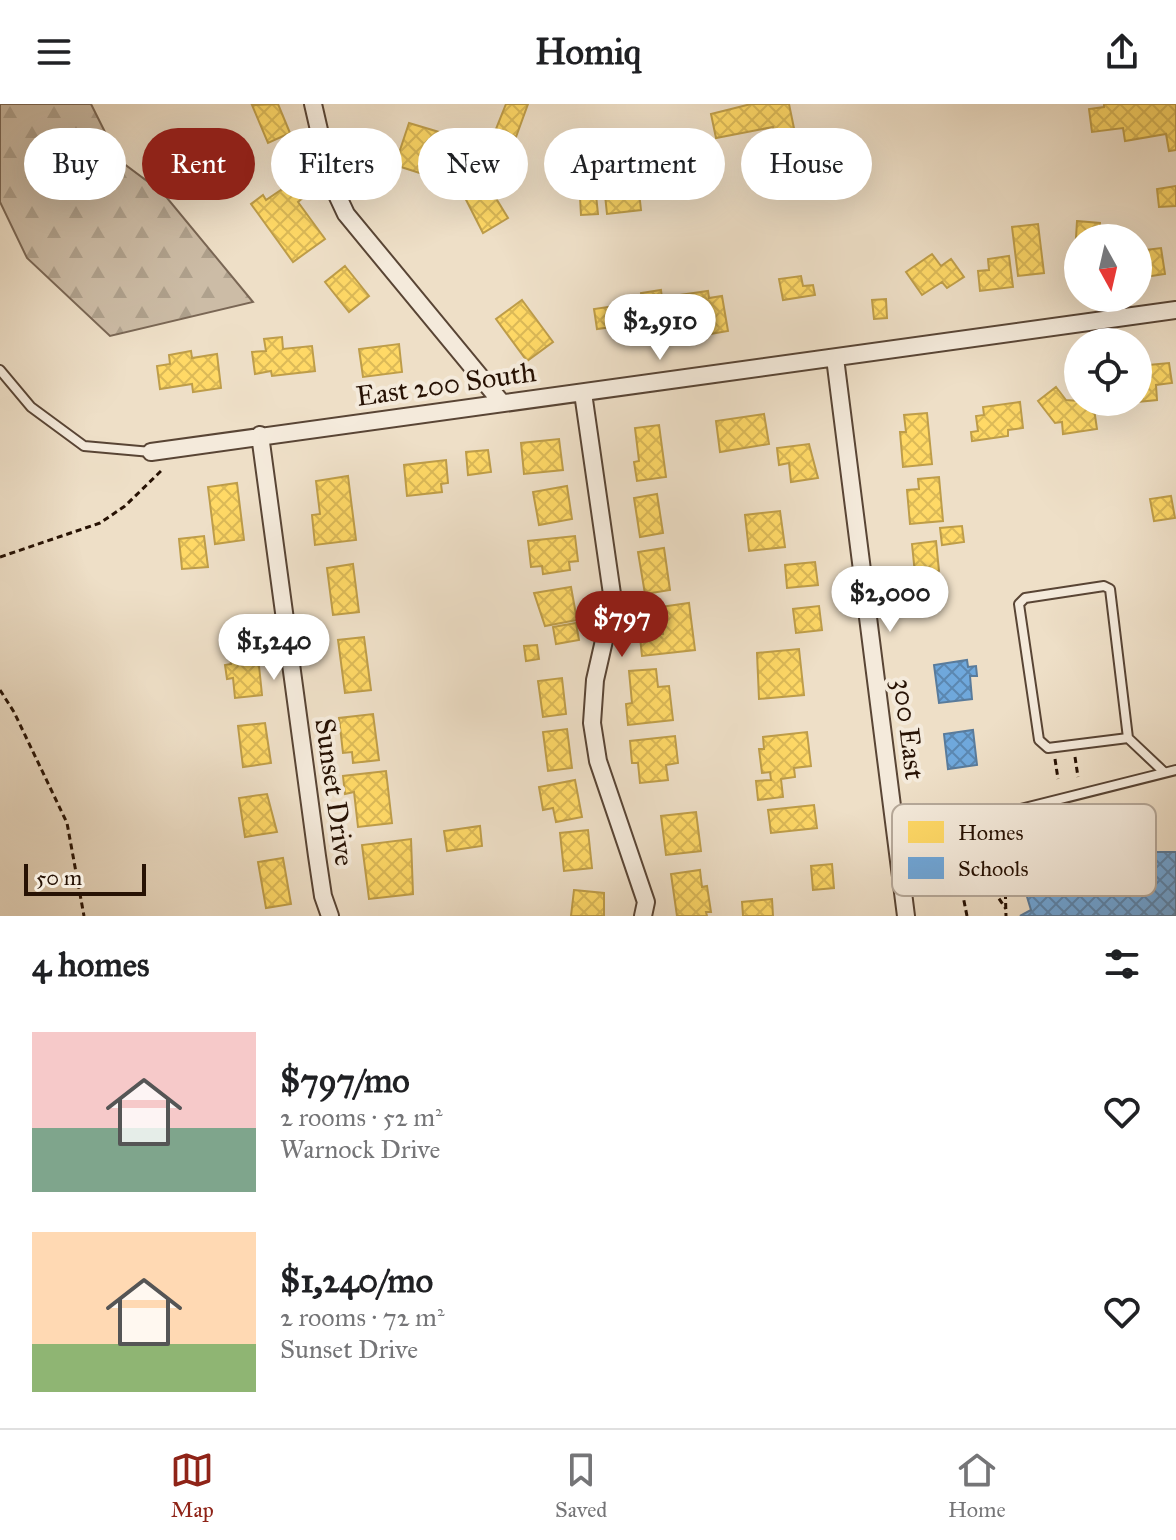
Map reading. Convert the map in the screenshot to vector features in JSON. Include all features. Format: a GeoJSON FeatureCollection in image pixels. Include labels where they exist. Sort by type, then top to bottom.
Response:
{"type":"FeatureCollection","features":[{"type":"Feature","properties":{"kind":"street"},"geometry":{"type":"LineString","coordinates":[[313,104],[331,182],[346,214],[502,403]]}},
{"type":"Feature","properties":{"kind":"street","name":"East 200 South"},"geometry":{"type":"LineString","coordinates":[[151,452],[1176,310]]}},
{"type":"Feature","properties":{"kind":"street","name":"300 East"},"geometry":{"type":"LineString","coordinates":[[835,358],[892,806]]}},
{"type":"Feature","properties":{"kind":"street"},"geometry":{"type":"LineString","coordinates":[[583,393],[613,601],[595,680],[592,723],[598,761],[646,902],[643,916]]}},
{"type":"Feature","properties":{"kind":"street","name":"Sunset Drive"},"geometry":{"type":"LineString","coordinates":[[260,435],[317,856],[323,896],[330,916]]}},
{"type":"Feature","properties":{"kind":"street","name":"300 East"},"geometry":{"type":"LineString","coordinates":[[903,896],[906,916]]}},
{"type":"Feature","properties":{"kind":"lane"},"geometry":{"type":"LineString","coordinates":[[0,370],[31,407],[84,446],[151,452]]}},
{"type":"Feature","properties":{"kind":"lane"},"geometry":{"type":"LineString","coordinates":[[1128,738],[1053,748],[1048,748],[1039,740],[1019,604],[1025,598],[1104,586],[1110,589],[1128,738],[1164,772]]}},
{"type":"Feature","properties":{"kind":"lane"},"geometry":{"type":"LineString","coordinates":[[1039,804],[1176,770]]}},
{"type":"Feature","properties":{"kind":"path"},"geometry":{"type":"LineString","coordinates":[[0,557],[100,523],[125,506],[161,471]]}},
{"type":"Feature","properties":{"kind":"path"},"geometry":{"type":"LineString","coordinates":[[0,690],[14,712],[67,823],[84,916]]}},
{"type":"Feature","properties":{"kind":"path"},"geometry":{"type":"LineString","coordinates":[[1073,745],[1078,777]]}},
{"type":"Feature","properties":{"kind":"path"},"geometry":{"type":"LineString","coordinates":[[1053,748],[1058,779]]}},
{"type":"Feature","properties":{"kind":"path"},"geometry":{"type":"LineString","coordinates":[[963,896],[967,916]]}},
{"type":"Feature","properties":{"kind":"path"},"geometry":{"type":"LineString","coordinates":[[997,896],[1006,909]]}},
{"type":"Feature","properties":{"kind":"path"},"geometry":{"type":"LineString","coordinates":[[1006,896],[1006,916]]}},
{"type":"Feature","properties":{"kind":"green space"},"geometry":{"type":"Polygon","coordinates":[[[0,104],[91,104],[103,128],[24,128],[24,200],[126,200],[126,165],[142,177],[142,200],[169,200],[253,302],[110,336],[27,258],[0,202],[0,104]]]}},
{"type":"Feature","properties":{"kind":"building: Homes"},"geometry":{"type":"Polygon","coordinates":[[[278,104],[288,128],[271,128],[271,142],[268,143],[252,105],[278,104]]]}},
{"type":"Feature","properties":{"kind":"building: Homes"},"geometry":{"type":"Polygon","coordinates":[[[506,104],[528,104],[519,128],[496,128],[506,104]]]}},
{"type":"Feature","properties":{"kind":"building: Homes"},"geometry":{"type":"Polygon","coordinates":[[[751,104],[789,104],[794,128],[741,128],[741,133],[725,136],[725,128],[714,128],[711,114],[751,104]]]}},
{"type":"Feature","properties":{"kind":"building: Homes"},"geometry":{"type":"Polygon","coordinates":[[[1104,104],[1176,104],[1176,150],[1169,151],[1166,134],[1125,141],[1123,128],[1092,132],[1089,109],[1104,107],[1104,104]]]}},
{"type":"Feature","properties":{"kind":"building: Homes"},"geometry":{"type":"Polygon","coordinates":[[[409,123],[426,128],[418,128],[418,172],[402,167],[402,144],[409,123]]]}},
{"type":"Feature","properties":{"kind":"building: Homes"},"geometry":{"type":"Polygon","coordinates":[[[1176,186],[1176,206],[1159,207],[1157,189],[1176,186]]]}},
{"type":"Feature","properties":{"kind":"building: Homes"},"geometry":{"type":"Polygon","coordinates":[[[263,195],[266,200],[271,197],[271,200],[300,200],[298,202],[325,239],[293,262],[251,204],[263,195]]]}},
{"type":"Feature","properties":{"kind":"building: Homes"},"geometry":{"type":"Polygon","coordinates":[[[466,200],[497,200],[508,218],[483,233],[466,200]]]}},
{"type":"Feature","properties":{"kind":"building: Homes"},"geometry":{"type":"Polygon","coordinates":[[[580,200],[597,200],[598,214],[581,215],[580,200]]]}},
{"type":"Feature","properties":{"kind":"building: Homes"},"geometry":{"type":"Polygon","coordinates":[[[606,200],[640,200],[641,210],[607,214],[606,200]]]}},
{"type":"Feature","properties":{"kind":"building: Homes"},"geometry":{"type":"Polygon","coordinates":[[[1077,221],[1100,223],[1100,224],[1077,224],[1077,221]]]}},
{"type":"Feature","properties":{"kind":"building: Homes"},"geometry":{"type":"Polygon","coordinates":[[[1038,224],[1044,273],[1018,276],[1012,227],[1038,224]]]}},
{"type":"Feature","properties":{"kind":"building: Homes"},"geometry":{"type":"Polygon","coordinates":[[[1161,248],[1165,274],[1152,276],[1152,249],[1161,248]]]}},
{"type":"Feature","properties":{"kind":"building: Homes"},"geometry":{"type":"Polygon","coordinates":[[[932,254],[941,266],[951,259],[964,277],[947,288],[942,282],[922,295],[906,272],[932,254]]]}},
{"type":"Feature","properties":{"kind":"building: Homes"},"geometry":{"type":"Polygon","coordinates":[[[1009,256],[1013,287],[980,291],[978,271],[989,270],[988,259],[1009,256]]]}},
{"type":"Feature","properties":{"kind":"building: Homes"},"geometry":{"type":"Polygon","coordinates":[[[345,266],[369,296],[349,312],[325,282],[345,266]]]}},
{"type":"Feature","properties":{"kind":"building: Homes"},"geometry":{"type":"Polygon","coordinates":[[[801,276],[803,286],[813,285],[815,295],[783,300],[779,279],[801,276]]]}},
{"type":"Feature","properties":{"kind":"building: Homes"},"geometry":{"type":"Polygon","coordinates":[[[661,290],[664,315],[649,317],[651,333],[628,336],[626,325],[597,329],[594,309],[642,302],[641,293],[661,290]]]}},
{"type":"Feature","properties":{"kind":"building: Homes"},"geometry":{"type":"Polygon","coordinates":[[[708,291],[709,298],[722,296],[728,331],[687,338],[679,295],[708,291]]]}},
{"type":"Feature","properties":{"kind":"building: Homes"},"geometry":{"type":"Polygon","coordinates":[[[886,299],[887,318],[874,319],[872,300],[886,299]]]}},
{"type":"Feature","properties":{"kind":"building: Homes"},"geometry":{"type":"Polygon","coordinates":[[[522,300],[553,342],[527,361],[496,319],[522,300]]]}},
{"type":"Feature","properties":{"kind":"building: Homes"},"geometry":{"type":"Polygon","coordinates":[[[282,337],[283,349],[312,346],[315,371],[272,376],[271,371],[255,374],[252,352],[266,351],[264,339],[282,337]]]}},
{"type":"Feature","properties":{"kind":"building: Homes"},"geometry":{"type":"Polygon","coordinates":[[[399,344],[402,372],[363,377],[359,349],[399,344]]]}},
{"type":"Feature","properties":{"kind":"building: Homes"},"geometry":{"type":"Polygon","coordinates":[[[191,351],[192,358],[217,354],[221,388],[193,392],[192,384],[160,389],[157,366],[170,364],[169,355],[191,351]]]}},
{"type":"Feature","properties":{"kind":"building: Homes"},"geometry":{"type":"Polygon","coordinates":[[[1169,363],[1172,383],[1156,385],[1157,400],[1152,401],[1152,365],[1169,363]]]}},
{"type":"Feature","properties":{"kind":"building: Homes"},"geometry":{"type":"Polygon","coordinates":[[[1056,387],[1064,397],[1064,416],[1095,416],[1097,429],[1063,434],[1062,422],[1055,423],[1038,401],[1056,387]]]}},
{"type":"Feature","properties":{"kind":"building: Homes"},"geometry":{"type":"Polygon","coordinates":[[[1020,402],[1023,428],[1008,430],[1008,436],[972,441],[971,432],[978,431],[976,416],[984,415],[983,407],[1020,402]]]}},
{"type":"Feature","properties":{"kind":"building: Homes"},"geometry":{"type":"Polygon","coordinates":[[[927,413],[932,464],[903,467],[900,432],[906,432],[904,415],[927,413]]]}},
{"type":"Feature","properties":{"kind":"building: Homes"},"geometry":{"type":"Polygon","coordinates":[[[764,414],[769,444],[720,452],[716,421],[764,414]]]}},
{"type":"Feature","properties":{"kind":"building: Homes"},"geometry":{"type":"Polygon","coordinates":[[[659,425],[666,477],[637,481],[634,462],[639,461],[635,428],[659,425]]]}},
{"type":"Feature","properties":{"kind":"building: Homes"},"geometry":{"type":"Polygon","coordinates":[[[559,439],[563,470],[524,474],[521,443],[559,439]]]}},
{"type":"Feature","properties":{"kind":"building: Homes"},"geometry":{"type":"Polygon","coordinates":[[[809,444],[818,478],[791,482],[789,463],[779,465],[777,448],[809,444]]]}},
{"type":"Feature","properties":{"kind":"building: Homes"},"geometry":{"type":"Polygon","coordinates":[[[488,450],[491,472],[468,475],[466,452],[488,450]]]}},
{"type":"Feature","properties":{"kind":"building: Homes"},"geometry":{"type":"Polygon","coordinates":[[[446,460],[448,483],[441,484],[442,492],[407,496],[404,465],[446,460]]]}},
{"type":"Feature","properties":{"kind":"building: Homes"},"geometry":{"type":"Polygon","coordinates":[[[348,476],[356,540],[315,545],[312,515],[320,514],[316,481],[348,476]]]}},
{"type":"Feature","properties":{"kind":"building: Homes"},"geometry":{"type":"Polygon","coordinates":[[[939,477],[943,521],[910,524],[907,490],[919,489],[918,479],[939,477]]]}},
{"type":"Feature","properties":{"kind":"building: Homes"},"geometry":{"type":"Polygon","coordinates":[[[237,483],[244,540],[215,544],[208,487],[237,483]]]}},
{"type":"Feature","properties":{"kind":"building: Homes"},"geometry":{"type":"Polygon","coordinates":[[[567,486],[572,519],[539,525],[533,492],[567,486]]]}},
{"type":"Feature","properties":{"kind":"building: Homes"},"geometry":{"type":"Polygon","coordinates":[[[657,494],[663,533],[640,537],[634,498],[657,494]]]}},
{"type":"Feature","properties":{"kind":"building: Homes"},"geometry":{"type":"Polygon","coordinates":[[[1171,496],[1175,518],[1154,521],[1150,499],[1171,496]]]}},
{"type":"Feature","properties":{"kind":"building: Homes"},"geometry":{"type":"Polygon","coordinates":[[[780,511],[785,547],[749,551],[745,515],[780,511]]]}},
{"type":"Feature","properties":{"kind":"building: Homes"},"geometry":{"type":"Polygon","coordinates":[[[962,526],[964,542],[942,545],[940,528],[962,526]]]}},
{"type":"Feature","properties":{"kind":"building: Homes"},"geometry":{"type":"Polygon","coordinates":[[[204,536],[208,567],[182,569],[179,539],[204,536]]]}},
{"type":"Feature","properties":{"kind":"building: Homes"},"geometry":{"type":"Polygon","coordinates":[[[575,536],[578,561],[569,562],[570,570],[543,574],[542,566],[531,567],[528,541],[575,536]]]}},
{"type":"Feature","properties":{"kind":"building: Homes"},"geometry":{"type":"Polygon","coordinates":[[[936,541],[939,571],[915,574],[912,544],[936,541]]]}},
{"type":"Feature","properties":{"kind":"building: Homes"},"geometry":{"type":"Polygon","coordinates":[[[664,548],[670,590],[645,594],[638,552],[664,548]]]}},
{"type":"Feature","properties":{"kind":"building: Homes"},"geometry":{"type":"Polygon","coordinates":[[[815,562],[818,585],[787,588],[785,565],[815,562]]]}},
{"type":"Feature","properties":{"kind":"building: Homes"},"geometry":{"type":"Polygon","coordinates":[[[353,564],[359,612],[333,615],[327,568],[353,564]]]}},
{"type":"Feature","properties":{"kind":"building: Homes"},"geometry":{"type":"Polygon","coordinates":[[[571,587],[577,620],[545,626],[534,593],[571,587]]]}},
{"type":"Feature","properties":{"kind":"building: Homes"},"geometry":{"type":"Polygon","coordinates":[[[689,603],[695,650],[642,656],[640,637],[663,634],[660,607],[689,603]]]}},
{"type":"Feature","properties":{"kind":"building: Homes"},"geometry":{"type":"Polygon","coordinates":[[[819,606],[822,630],[796,633],[793,609],[819,606]]]}},
{"type":"Feature","properties":{"kind":"building: Homes"},"geometry":{"type":"Polygon","coordinates":[[[576,623],[579,640],[556,644],[553,627],[576,623]]]}},
{"type":"Feature","properties":{"kind":"building: Homes"},"geometry":{"type":"Polygon","coordinates":[[[364,637],[371,690],[345,693],[338,640],[364,637]]]}},
{"type":"Feature","properties":{"kind":"building: Homes"},"geometry":{"type":"Polygon","coordinates":[[[537,645],[539,659],[526,661],[524,646],[537,645]]]}},
{"type":"Feature","properties":{"kind":"building: Homes"},"geometry":{"type":"Polygon","coordinates":[[[257,646],[262,695],[235,698],[233,678],[227,679],[225,665],[231,664],[229,649],[257,646]]]}},
{"type":"Feature","properties":{"kind":"building: Homes"},"geometry":{"type":"Polygon","coordinates":[[[799,649],[804,695],[759,699],[757,653],[799,649]]]}},
{"type":"Feature","properties":{"kind":"building: Homes"},"geometry":{"type":"Polygon","coordinates":[[[656,669],[658,687],[669,686],[673,720],[628,725],[626,704],[632,703],[629,671],[656,669]]]}},
{"type":"Feature","properties":{"kind":"building: Homes"},"geometry":{"type":"Polygon","coordinates":[[[562,678],[566,714],[543,717],[538,681],[562,678]]]}},
{"type":"Feature","properties":{"kind":"building: Homes"},"geometry":{"type":"Polygon","coordinates":[[[373,714],[379,760],[353,763],[352,752],[343,753],[339,718],[373,714]]]}},
{"type":"Feature","properties":{"kind":"building: Homes"},"geometry":{"type":"Polygon","coordinates":[[[265,723],[271,763],[243,767],[238,726],[265,723]]]}},
{"type":"Feature","properties":{"kind":"building: Homes"},"geometry":{"type":"Polygon","coordinates":[[[567,729],[572,768],[548,771],[543,732],[567,729]]]}},
{"type":"Feature","properties":{"kind":"building: Homes"},"geometry":{"type":"Polygon","coordinates":[[[807,732],[811,766],[794,768],[795,777],[781,779],[783,797],[758,800],[756,781],[771,780],[770,772],[762,773],[759,749],[764,749],[763,737],[807,732]]]}},
{"type":"Feature","properties":{"kind":"building: Homes"},"geometry":{"type":"Polygon","coordinates":[[[675,736],[678,763],[666,765],[668,780],[640,783],[638,763],[632,763],[630,741],[675,736]]]}},
{"type":"Feature","properties":{"kind":"building: Homes"},"geometry":{"type":"Polygon","coordinates":[[[386,771],[392,823],[358,827],[354,792],[345,794],[343,776],[386,771]]]}},
{"type":"Feature","properties":{"kind":"building: Homes"},"geometry":{"type":"Polygon","coordinates":[[[575,780],[582,817],[556,822],[553,808],[543,810],[539,787],[575,780]]]}},
{"type":"Feature","properties":{"kind":"building: Homes"},"geometry":{"type":"Polygon","coordinates":[[[267,794],[277,832],[245,837],[239,798],[267,794]]]}},
{"type":"Feature","properties":{"kind":"building: Homes"},"geometry":{"type":"Polygon","coordinates":[[[814,805],[817,828],[771,833],[768,810],[814,805]]]}},
{"type":"Feature","properties":{"kind":"building: Homes"},"geometry":{"type":"Polygon","coordinates":[[[696,812],[701,851],[666,855],[661,816],[696,812]]]}},
{"type":"Feature","properties":{"kind":"building: Homes"},"geometry":{"type":"Polygon","coordinates":[[[480,826],[482,846],[447,851],[444,831],[480,826]]]}},
{"type":"Feature","properties":{"kind":"building: Homes"},"geometry":{"type":"Polygon","coordinates":[[[588,830],[592,868],[564,871],[560,833],[588,830]]]}},
{"type":"Feature","properties":{"kind":"building: Homes"},"geometry":{"type":"Polygon","coordinates":[[[411,839],[413,894],[369,899],[362,845],[411,839]]]}},
{"type":"Feature","properties":{"kind":"building: Homes"},"geometry":{"type":"Polygon","coordinates":[[[283,858],[291,904],[266,908],[258,862],[283,858]]]}},
{"type":"Feature","properties":{"kind":"building: Homes"},"geometry":{"type":"Polygon","coordinates":[[[832,864],[834,888],[813,890],[811,866],[832,864]]]}},
{"type":"Feature","properties":{"kind":"building: Homes"},"geometry":{"type":"Polygon","coordinates":[[[700,870],[702,887],[707,886],[711,912],[706,912],[707,916],[677,916],[671,874],[700,870]]]}},
{"type":"Feature","properties":{"kind":"building: Homes"},"geometry":{"type":"Polygon","coordinates":[[[574,890],[604,893],[604,916],[571,916],[574,890]]]}},
{"type":"Feature","properties":{"kind":"building: Homes"},"geometry":{"type":"Polygon","coordinates":[[[772,899],[773,916],[743,916],[742,902],[772,899]]]}},
{"type":"Feature","properties":{"kind":"building: Schools"},"geometry":{"type":"Polygon","coordinates":[[[967,660],[968,667],[976,666],[977,676],[970,676],[972,699],[939,703],[934,665],[967,660]]]}},
{"type":"Feature","properties":{"kind":"building: Schools"},"geometry":{"type":"Polygon","coordinates":[[[973,730],[977,765],[948,769],[944,734],[973,730]]]}},
{"type":"Feature","properties":{"kind":"building: Schools"},"geometry":{"type":"Polygon","coordinates":[[[1156,852],[1176,852],[1176,916],[1020,916],[1031,910],[1027,896],[1156,896],[1156,852]]]}}]}
